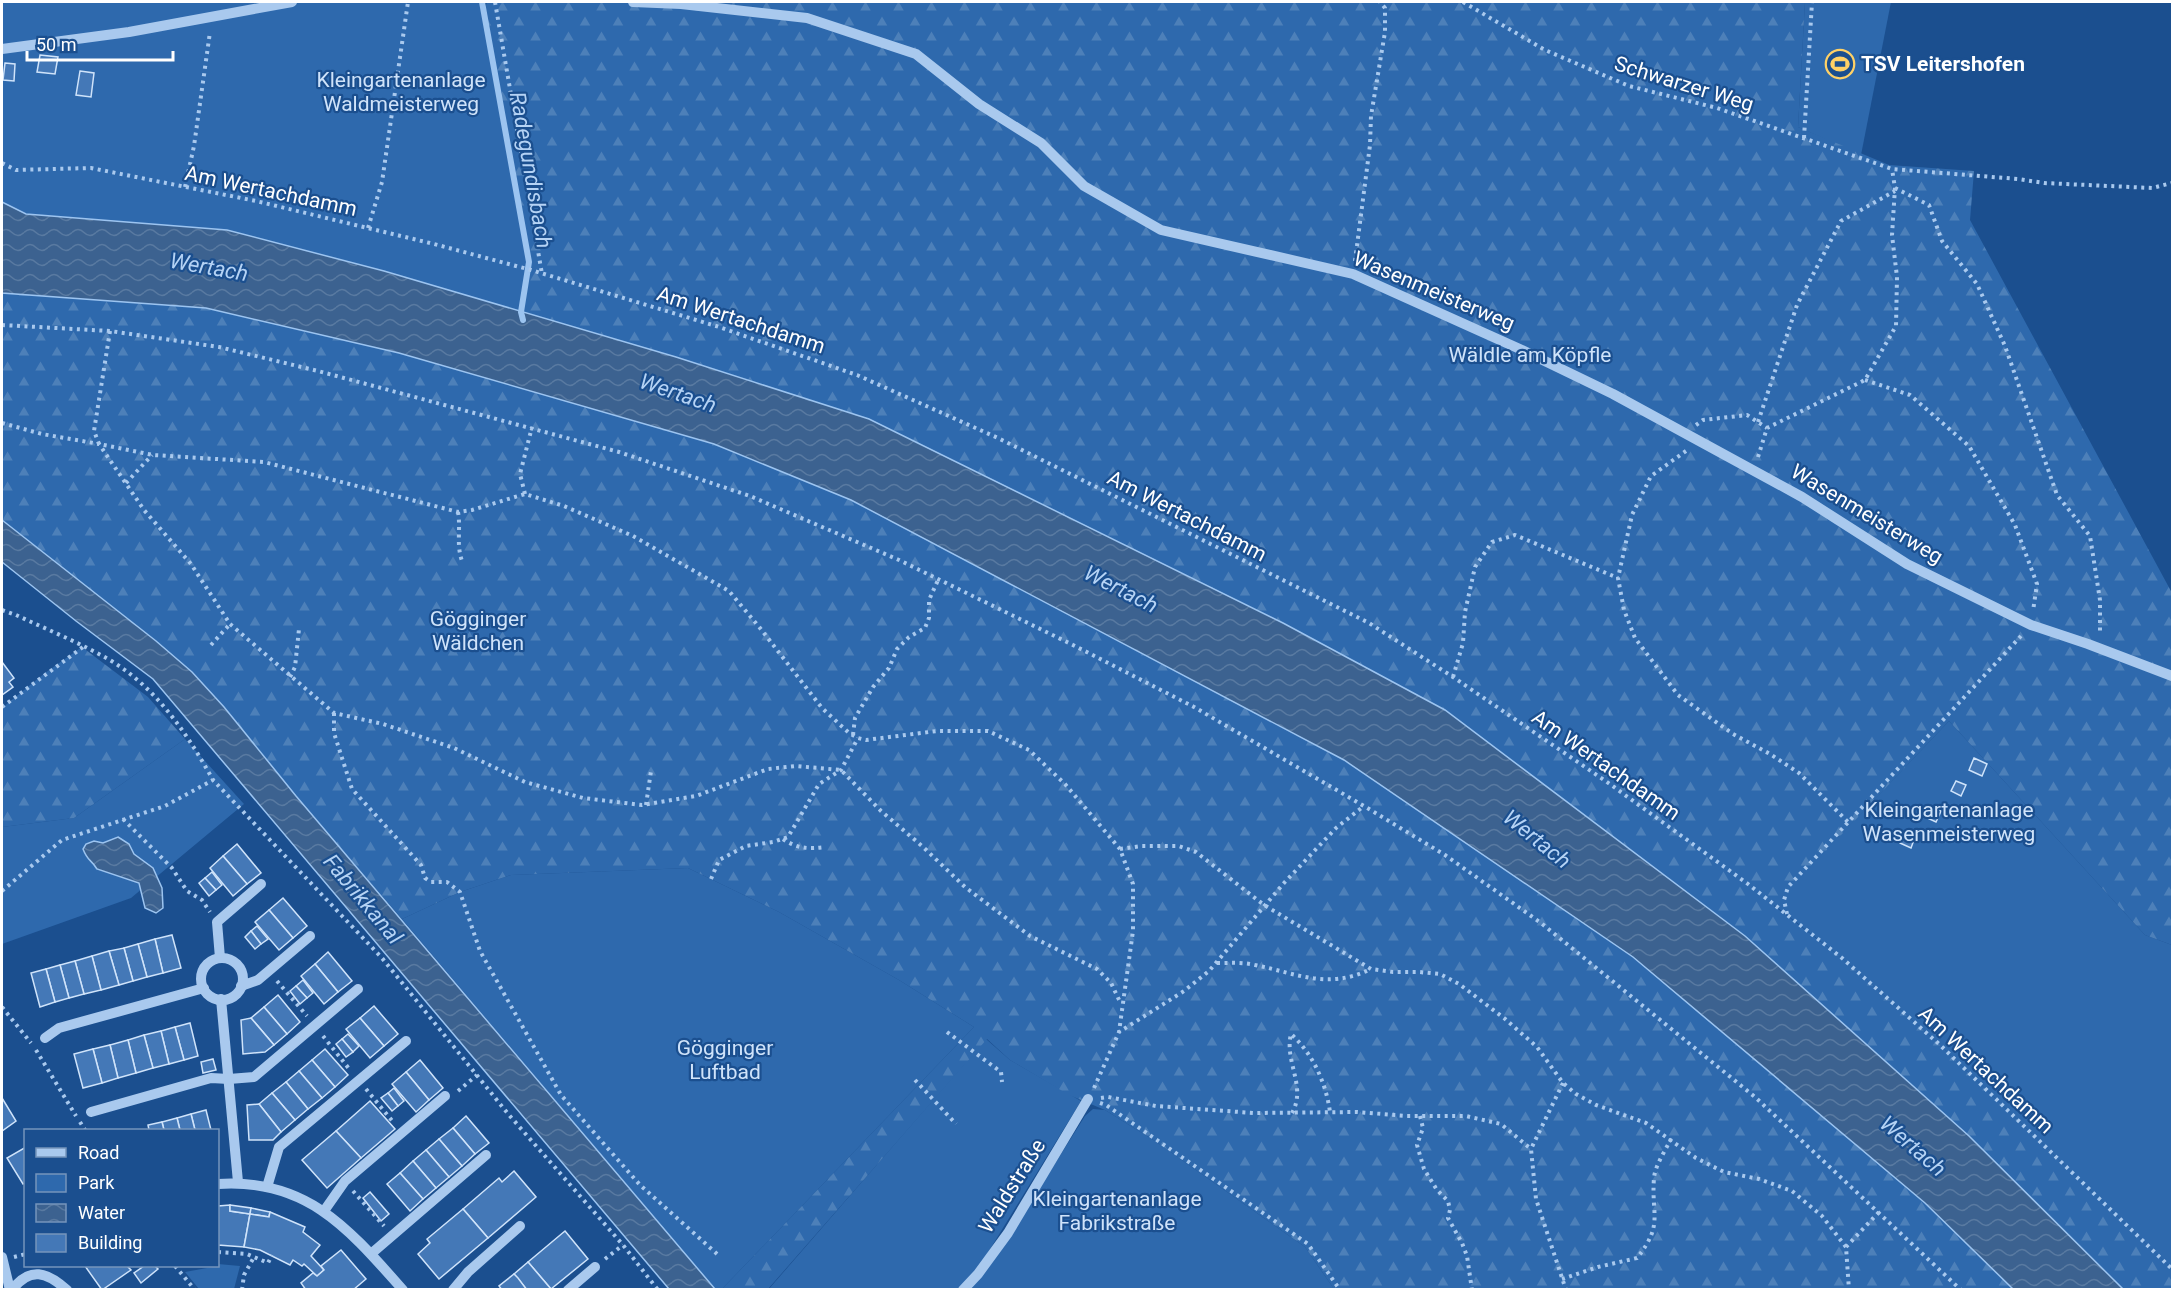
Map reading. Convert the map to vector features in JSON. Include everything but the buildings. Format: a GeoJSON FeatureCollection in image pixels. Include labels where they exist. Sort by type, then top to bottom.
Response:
{"type":"FeatureCollection","features":[{"type":"Feature","properties":{"kind":"street"},"geometry":{"type":"LineString","coordinates":[[2,49],[129,32],[292,2]]}},
{"type":"Feature","properties":{"kind":"street","name":"Wasenmeisterweg"},"geometry":{"type":"LineString","coordinates":[[633,2],[681,4],[807,18],[916,54],[979,104],[1041,142],[1084,186],[1161,230],[1353,274],[1613,394],[1802,497],[1907,564],[2031,625],[2172,676]]}},
{"type":"Feature","properties":{"kind":"street"},"geometry":{"type":"LineString","coordinates":[[220,958],[218,921],[261,884]]}},
{"type":"Feature","properties":{"kind":"street"},"geometry":{"type":"LineString","coordinates":[[241,986],[242,975],[237,964],[232,960],[220,958],[210,962],[202,971],[202,983],[211,996],[220,999],[233,996],[241,986],[258,980],[310,936]]}},
{"type":"Feature","properties":{"kind":"street"},"geometry":{"type":"LineString","coordinates":[[45,1038],[59,1028],[204,988]]}},
{"type":"Feature","properties":{"kind":"street"},"geometry":{"type":"LineString","coordinates":[[91,1112],[211,1078],[254,1077],[358,989]]}},
{"type":"Feature","properties":{"kind":"street"},"geometry":{"type":"LineString","coordinates":[[220,999],[238,1182]]}},
{"type":"Feature","properties":{"kind":"street"},"geometry":{"type":"LineString","coordinates":[[267,1187],[279,1147],[406,1041]]}},
{"type":"Feature","properties":{"kind":"street"},"geometry":{"type":"LineString","coordinates":[[324,1212],[345,1181],[445,1096]]}},
{"type":"Feature","properties":{"kind":"street","name":"Waldstraße"},"geometry":{"type":"LineString","coordinates":[[963,1290],[978,1274],[1008,1233],[1088,1099]]}},
{"type":"Feature","properties":{"kind":"street"},"geometry":{"type":"LineString","coordinates":[[372,1253],[486,1155]]}},
{"type":"Feature","properties":{"kind":"street"},"geometry":{"type":"LineString","coordinates":[[219,1184],[238,1182],[267,1187],[304,1199],[339,1221],[372,1253],[403,1290]]}},
{"type":"Feature","properties":{"kind":"street"},"geometry":{"type":"LineString","coordinates":[[453,1290],[468,1272],[520,1227]]}},
{"type":"Feature","properties":{"kind":"street"},"geometry":{"type":"LineString","coordinates":[[2,1257],[11,1290]]}},
{"type":"Feature","properties":{"kind":"street"},"geometry":{"type":"LineString","coordinates":[[568,1290],[595,1267]]}},
{"type":"Feature","properties":{"kind":"street"},"geometry":{"type":"LineString","coordinates":[[11,1290],[21,1278],[33,1274],[44,1274],[53,1278],[66,1290]]}},
{"type":"Feature","properties":{"kind":"path"},"geometry":{"type":"LineString","coordinates":[[368,228],[382,182],[408,2]]}},
{"type":"Feature","properties":{"kind":"path"},"geometry":{"type":"LineString","coordinates":[[495,2],[542,274]]}},
{"type":"Feature","properties":{"kind":"path"},"geometry":{"type":"LineString","coordinates":[[1353,274],[1370,146],[1371,116],[1385,32],[1385,8],[1380,2]]}},
{"type":"Feature","properties":{"kind":"path","name":"Schwarzer Weg"},"geometry":{"type":"LineString","coordinates":[[1463,2],[1545,50],[1629,86],[1717,108],[1892,169],[2044,183],[2152,188],[2172,183]]}},
{"type":"Feature","properties":{"kind":"path"},"geometry":{"type":"LineString","coordinates":[[1804,138],[1812,2]]}},
{"type":"Feature","properties":{"kind":"path"},"geometry":{"type":"LineString","coordinates":[[185,188],[194,146],[212,16]]}},
{"type":"Feature","properties":{"kind":"path","name":"Am Wertachdamm"},"geometry":{"type":"LineString","coordinates":[[2,163],[16,170],[91,168],[256,201],[531,270],[716,326],[857,375],[998,438],[1369,623],[1607,782],[1787,914],[1842,958],[1939,1044],[2172,1269]]}},
{"type":"Feature","properties":{"kind":"path"},"geometry":{"type":"LineString","coordinates":[[1754,470],[1767,428],[1865,380],[1896,326],[1897,278],[1892,235],[1895,190],[1892,169]]}},
{"type":"Feature","properties":{"kind":"path"},"geometry":{"type":"LineString","coordinates":[[1758,422],[1797,305],[1841,222],[1895,190]]}},
{"type":"Feature","properties":{"kind":"path"},"geometry":{"type":"LineString","coordinates":[[1895,190],[1929,205],[1942,241],[1977,284],[2005,346],[2057,495],[2090,536],[2100,600],[2099,648]]}},
{"type":"Feature","properties":{"kind":"path"},"geometry":{"type":"LineString","coordinates":[[2,325],[110,331],[219,347],[532,427],[619,452],[750,496],[938,579],[1075,646],[1194,707],[1364,806],[1445,855],[1541,923],[1755,1097],[1961,1290]]}},
{"type":"Feature","properties":{"kind":"path"},"geometry":{"type":"LineString","coordinates":[[110,331],[94,431],[99,444],[144,510],[191,564],[230,624],[334,713],[383,724],[454,748],[525,782],[583,798],[646,805],[696,796],[768,769],[796,766],[841,770],[881,811],[965,887],[1030,936],[1097,969],[1110,983],[1122,1005]]}},
{"type":"Feature","properties":{"kind":"path"},"geometry":{"type":"LineString","coordinates":[[1787,914],[1784,900],[1788,886],[2031,625],[2037,584],[2014,525],[1969,446],[1910,394],[1865,380]]}},
{"type":"Feature","properties":{"kind":"path"},"geometry":{"type":"LineString","coordinates":[[1686,433],[1703,420],[1747,415],[1767,428]]}},
{"type":"Feature","properties":{"kind":"path"},"geometry":{"type":"LineString","coordinates":[[2,423],[42,434],[153,455],[264,462],[458,512],[525,494],[564,506],[633,536],[729,591],[760,627],[822,708],[858,738],[866,740],[937,731],[988,731],[1029,750],[1065,784],[1120,849],[1133,884],[1133,931],[1119,1032],[1088,1099]]}},
{"type":"Feature","properties":{"kind":"path"},"geometry":{"type":"LineString","coordinates":[[525,494],[520,474],[532,427]]}},
{"type":"Feature","properties":{"kind":"path"},"geometry":{"type":"LineString","coordinates":[[1701,441],[1651,476],[1632,515],[1618,578],[1624,610],[1635,638],[1678,695],[1733,734],[1799,773],[1849,823]]}},
{"type":"Feature","properties":{"kind":"path"},"geometry":{"type":"LineString","coordinates":[[126,483],[153,455]]}},
{"type":"Feature","properties":{"kind":"path"},"geometry":{"type":"LineString","coordinates":[[458,512],[460,522],[458,548],[462,561]]}},
{"type":"Feature","properties":{"kind":"path"},"geometry":{"type":"LineString","coordinates":[[1453,677],[1463,642],[1465,612],[1475,567],[1492,542],[1515,535],[1618,578]]}},
{"type":"Feature","properties":{"kind":"path"},"geometry":{"type":"LineString","coordinates":[[853,735],[855,718],[873,687],[889,668],[897,649],[909,637],[925,628],[929,618],[929,600],[938,579]]}},
{"type":"Feature","properties":{"kind":"path"},"geometry":{"type":"LineString","coordinates":[[2,610],[110,660],[151,692],[193,743],[213,780],[382,958],[509,1115],[623,1245],[658,1290]]}},
{"type":"Feature","properties":{"kind":"path"},"geometry":{"type":"LineString","coordinates":[[211,645],[230,624]]}},
{"type":"Feature","properties":{"kind":"path"},"geometry":{"type":"LineString","coordinates":[[290,677],[295,667],[299,629]]}},
{"type":"Feature","properties":{"kind":"path"},"geometry":{"type":"LineString","coordinates":[[2,707],[83,647]]}},
{"type":"Feature","properties":{"kind":"path"},"geometry":{"type":"LineString","coordinates":[[334,713],[334,733],[352,789],[421,865],[425,878],[430,882],[447,882],[460,892],[480,951],[561,1095],[640,1185],[717,1254]]}},
{"type":"Feature","properties":{"kind":"path"},"geometry":{"type":"LineString","coordinates":[[711,879],[719,860],[746,846],[783,840],[788,837],[819,784],[841,770],[858,738]]}},
{"type":"Feature","properties":{"kind":"path"},"geometry":{"type":"LineString","coordinates":[[646,805],[651,771]]}},
{"type":"Feature","properties":{"kind":"path"},"geometry":{"type":"LineString","coordinates":[[2,891],[62,840],[165,806],[213,780]]}},
{"type":"Feature","properties":{"kind":"path"},"geometry":{"type":"LineString","coordinates":[[1119,1032],[1184,992],[1217,963],[1264,905],[1336,828],[1364,806]]}},
{"type":"Feature","properties":{"kind":"path"},"geometry":{"type":"LineString","coordinates":[[123,819],[172,868],[187,891],[202,900],[218,921]]}},
{"type":"Feature","properties":{"kind":"path"},"geometry":{"type":"LineString","coordinates":[[783,840],[807,849],[825,847]]}},
{"type":"Feature","properties":{"kind":"path"},"geometry":{"type":"LineString","coordinates":[[1120,849],[1142,846],[1179,846],[1196,852],[1264,905],[1371,969],[1440,974],[1459,984],[1504,1017],[1537,1047],[1563,1083],[1576,1094],[1596,1105],[1646,1123],[1696,1158],[1724,1172],[1759,1179],[1792,1191],[1822,1215],[1846,1247],[1849,1290]]}},
{"type":"Feature","properties":{"kind":"path"},"geometry":{"type":"LineString","coordinates":[[1217,963],[1255,965],[1310,979],[1340,978],[1361,974],[1371,969]]}},
{"type":"Feature","properties":{"kind":"path"},"geometry":{"type":"LineString","coordinates":[[268,971],[402,1132]]}},
{"type":"Feature","properties":{"kind":"path"},"geometry":{"type":"LineString","coordinates":[[2,1007],[34,1046],[84,1129]]}},
{"type":"Feature","properties":{"kind":"path"},"geometry":{"type":"LineString","coordinates":[[947,1032],[1001,1072],[1002,1082]]}},
{"type":"Feature","properties":{"kind":"path"},"geometry":{"type":"LineString","coordinates":[[1292,1113],[1299,1094],[1290,1058],[1288,1043],[1291,1034],[1321,1074],[1330,1112]]}},
{"type":"Feature","properties":{"kind":"path"},"geometry":{"type":"LineString","coordinates":[[34,1046],[45,1038]]}},
{"type":"Feature","properties":{"kind":"path"},"geometry":{"type":"LineString","coordinates":[[445,1096],[450,1098],[477,1075]]}},
{"type":"Feature","properties":{"kind":"path"},"geometry":{"type":"LineString","coordinates":[[915,1080],[956,1124]]}},
{"type":"Feature","properties":{"kind":"path"},"geometry":{"type":"LineString","coordinates":[[1563,1083],[1531,1149],[1536,1199],[1566,1290]]}},
{"type":"Feature","properties":{"kind":"path"},"geometry":{"type":"LineString","coordinates":[[1088,1099],[1108,1097],[1156,1106],[1254,1113],[1330,1112],[1466,1116],[1501,1124],[1531,1149]]}},
{"type":"Feature","properties":{"kind":"path"},"geometry":{"type":"LineString","coordinates":[[1088,1099],[1106,1105],[1308,1244],[1340,1290]]}},
{"type":"Feature","properties":{"kind":"path"},"geometry":{"type":"LineString","coordinates":[[1420,1116],[1423,1128],[1417,1145],[1424,1168],[1437,1190],[1448,1201],[1450,1210],[1448,1218],[1467,1256],[1472,1290]]}},
{"type":"Feature","properties":{"kind":"path"},"geometry":{"type":"LineString","coordinates":[[1562,1279],[1598,1267],[1637,1258],[1648,1245],[1655,1229],[1654,1176],[1671,1139]]}},
{"type":"Feature","properties":{"kind":"path"},"geometry":{"type":"LineString","coordinates":[[345,1181],[393,1236]]}},
{"type":"Feature","properties":{"kind":"path"},"geometry":{"type":"LineString","coordinates":[[1846,1247],[1879,1212]]}},
{"type":"Feature","properties":{"kind":"path"},"geometry":{"type":"LineString","coordinates":[[595,1267],[623,1245]]}},
{"type":"Feature","properties":{"kind":"path"},"geometry":{"type":"LineString","coordinates":[[219,1252],[247,1254],[268,1263],[272,1255]]}},
{"type":"Feature","properties":{"kind":"path"},"geometry":{"type":"LineString","coordinates":[[242,1290],[244,1275],[254,1257]]}},
{"type":"Feature","properties":{"kind":"path"},"geometry":{"type":"LineString","coordinates":[[176,1267],[195,1290]]}},
{"type":"Feature","properties":{"kind":"green space","name":"Kleingartenanlage Waldmeisterweg"},"geometry":{"type":"Polygon","coordinates":[[[2,2],[479,2],[484,11],[531,270],[521,312],[384,271],[227,230],[26,214],[2,202],[2,2]]]}},
{"type":"Feature","properties":{"kind":"green space","name":"Wäldle am Köpfle"},"geometry":{"type":"Polygon","coordinates":[[[487,2],[1805,2],[1798,127],[1889,165],[1974,171],[1970,220],[2172,593],[2172,945],[2145,935],[1949,721],[1774,906],[1842,958],[1939,1044],[2172,1269],[2172,1289],[2123,1289],[1969,1136],[1745,936],[1283,623],[869,419],[676,357],[521,312],[529,262],[484,11],[487,2]]]}},
{"type":"Feature","properties":{"kind":"green space","name":"TSV Leitershofen"},"geometry":{"type":"Polygon","coordinates":[[[1805,2],[1891,2],[1861,155],[1798,127],[1805,2]]]}},
{"type":"Feature","properties":{"kind":"green space","name":"Gögginger Wäldchen"},"geometry":{"type":"Polygon","coordinates":[[[2,293],[206,308],[399,353],[714,444],[851,500],[1344,760],[1633,957],[1925,1203],[2013,1289],[1334,1289],[1305,1247],[1155,1141],[1105,1110],[1069,1095],[1010,1060],[987,1039],[768,1289],[722,1289],[974,1027],[899,980],[779,912],[688,868],[511,875],[460,892],[402,919],[192,672],[2,520],[2,293]]]}},
{"type":"Feature","properties":{"kind":"green space"},"geometry":{"type":"Polygon","coordinates":[[[82,647],[148,697],[185,739],[74,818],[2,827],[2,708],[82,647]]]}},
{"type":"Feature","properties":{"kind":"green space","name":"Kleingartenanlage Wasenmeisterweg"},"geometry":{"type":"Polygon","coordinates":[[[1949,721],[2145,935],[2172,945],[2172,1269],[1939,1044],[1842,958],[1774,905],[1949,721]]]}},
{"type":"Feature","properties":{"kind":"green space"},"geometry":{"type":"Polygon","coordinates":[[[185,739],[244,804],[131,898],[2,944],[2,827],[74,818],[185,739]]]}},
{"type":"Feature","properties":{"kind":"green space","name":"Gögginger Luftbad"},"geometry":{"type":"Polygon","coordinates":[[[688,868],[779,912],[899,980],[974,1027],[722,1289],[715,1289],[402,919],[460,892],[511,875],[688,868]]]}},
{"type":"Feature","properties":{"kind":"green space"},"geometry":{"type":"Polygon","coordinates":[[[986,1039],[1010,1060],[1081,1101],[976,1272],[962,1289],[768,1290],[986,1039]]]}},
{"type":"Feature","properties":{"kind":"green space","name":"Kleingartenanlage Fabrikstraße"},"geometry":{"type":"Polygon","coordinates":[[[1093,1109],[1105,1110],[1155,1141],[1305,1247],[1334,1289],[968,1290],[1010,1235],[1085,1116],[1093,1109]]]}},
{"type":"Feature","properties":{"kind":"green space"},"geometry":{"type":"Polygon","coordinates":[[[219,1264],[240,1266],[234,1289],[199,1289],[185,1272],[219,1267],[219,1264]]]}},
{"type":"Feature","properties":{"kind":"water","name":"Wertach"},"geometry":{"type":"Polygon","coordinates":[[[2,202],[26,214],[227,230],[384,271],[676,357],[869,419],[1283,623],[1445,710],[1745,936],[1969,1136],[2123,1289],[2013,1289],[1925,1203],[1633,957],[1344,760],[851,500],[714,444],[399,353],[206,308],[2,293],[2,202]]]}},
{"type":"Feature","properties":{"kind":"water","name":"Fabrikkanal"},"geometry":{"type":"Polygon","coordinates":[[[2,520],[192,672],[715,1289],[669,1289],[153,679],[2,562],[2,520]]]}},
{"type":"Feature","properties":{"kind":"water"},"geometry":{"type":"Polygon","coordinates":[[[118,837],[129,844],[134,854],[153,868],[162,888],[163,908],[156,913],[145,908],[139,883],[97,869],[86,856],[83,849],[86,844],[94,841],[103,843],[118,837]]]}},
{"type":"Feature","properties":{"kind":"waterway","name":"Radegundisbach"},"geometry":{"type":"LineString","coordinates":[[482,2],[529,262],[521,312],[523,320]]}},
{"type":"Feature","properties":{"kind":"place","name":"TSV Leitershofen"},"geometry":{"type":"Point","coordinates":[1840,64]}}]}
